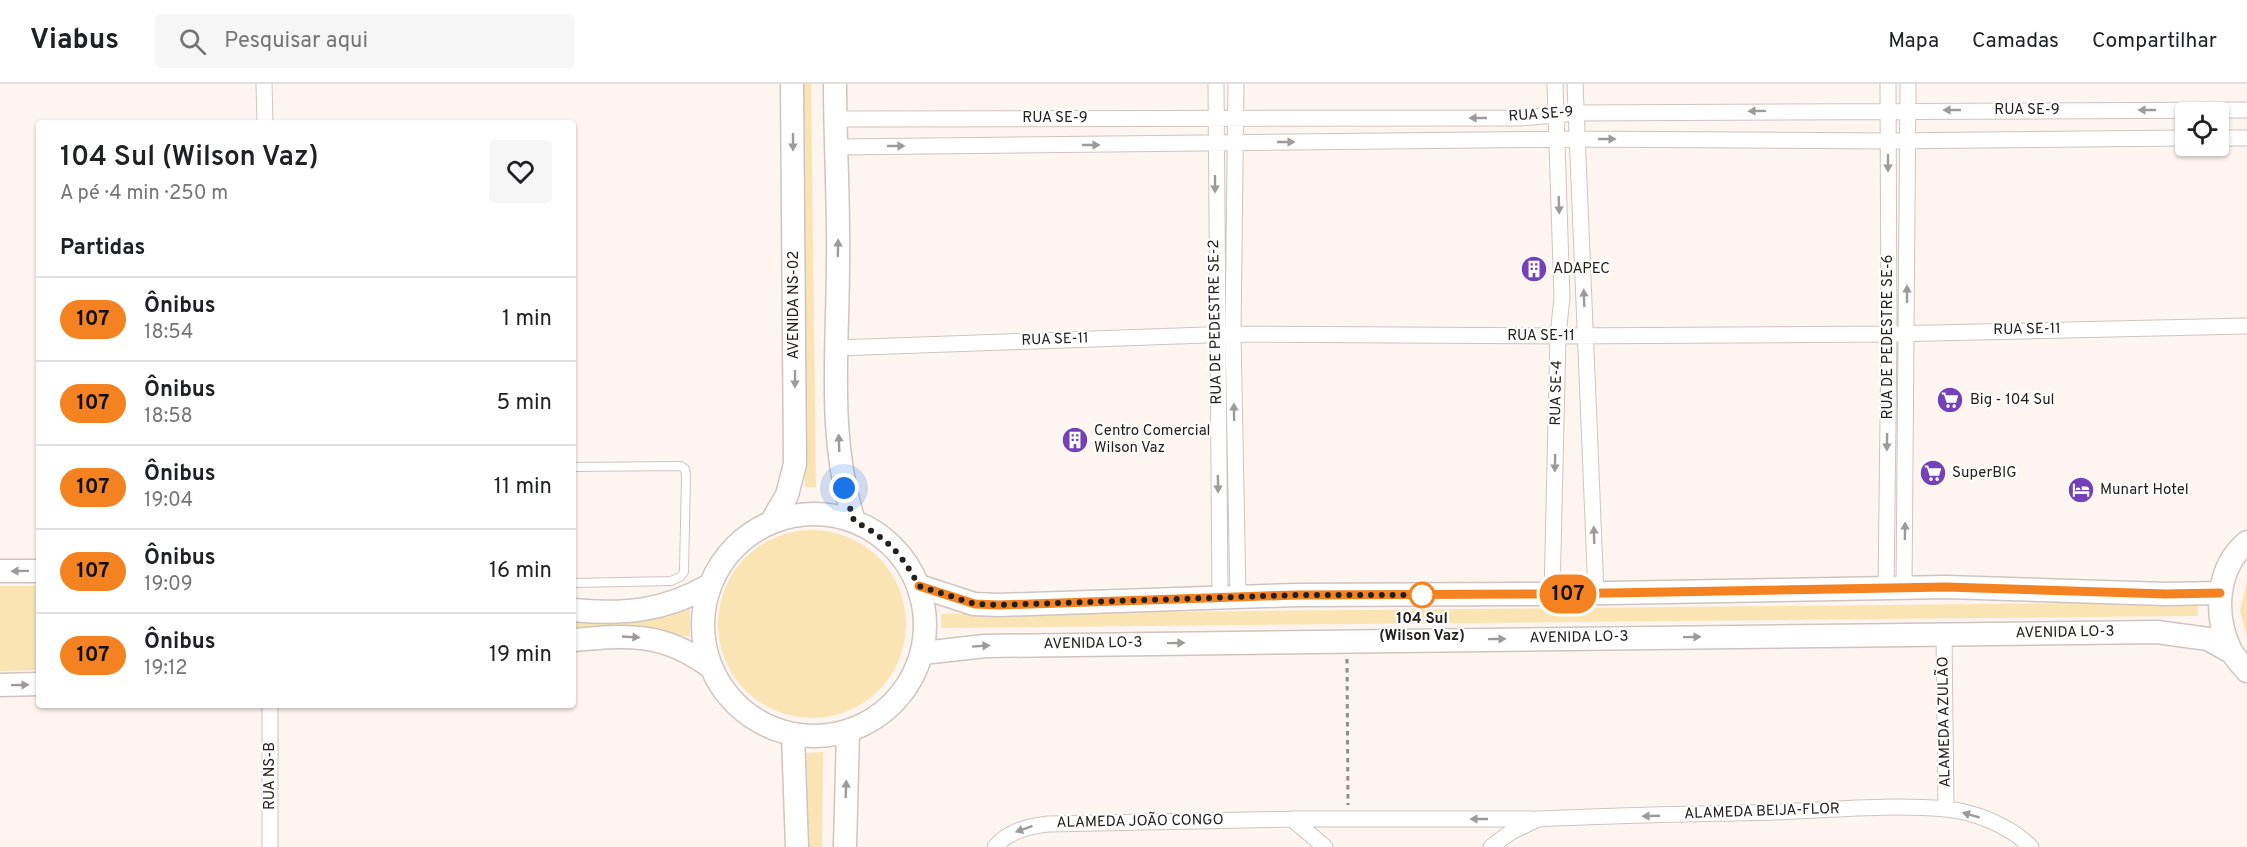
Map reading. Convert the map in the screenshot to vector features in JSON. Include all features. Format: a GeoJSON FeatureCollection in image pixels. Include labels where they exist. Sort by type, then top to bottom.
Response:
{"type":"FeatureCollection","features":[{"type":"Feature","properties":{"kind":"street"},"geometry":{"type":"LineString","coordinates":[[264,84],[265,120]]}},
{"type":"Feature","properties":{"kind":"street","name":"AVENIDA NS-02"},"geometry":{"type":"LineString","coordinates":[[772,521],[787,495],[795,464],[792,84]]}},
{"type":"Feature","properties":{"kind":"street"},"geometry":{"type":"LineString","coordinates":[[835,84],[838,147],[836,348],[839,460],[844,488],[854,521]]}},
{"type":"Feature","properties":{"kind":"street","name":"RUA DE PEDESTRE SE-2"},"geometry":{"type":"LineString","coordinates":[[1216,84],[1216,334],[1229,596]]}},
{"type":"Feature","properties":{"kind":"street","name":"RUA DE PEDESTRE SE-2"},"geometry":{"type":"LineString","coordinates":[[1229,596],[1236,84]]}},
{"type":"Feature","properties":{"kind":"street","name":"RUA SE-4"},"geometry":{"type":"LineString","coordinates":[[1552,594],[1558,336],[1562,297],[1555,84]]}},
{"type":"Feature","properties":{"kind":"street","name":"RUA SE-4"},"geometry":{"type":"LineString","coordinates":[[1575,84],[1596,593]]}},
{"type":"Feature","properties":{"kind":"street","name":"RUA DE PEDESTRE SE-6"},"geometry":{"type":"LineString","coordinates":[[1888,84],[1889,334],[1895,590]]}},
{"type":"Feature","properties":{"kind":"street","name":"RUA DE PEDESTRE SE-6"},"geometry":{"type":"LineString","coordinates":[[1895,590],[1907,332],[1908,84]]}},
{"type":"Feature","properties":{"kind":"street","name":"RUA SE-9"},"geometry":{"type":"LineString","coordinates":[[835,119],[1520,118],[1576,113],[2247,110]]}},
{"type":"Feature","properties":{"kind":"street","name":"RUA SE-9"},"geometry":{"type":"LineString","coordinates":[[838,147],[1579,139],[1888,141],[2175,138]]}},
{"type":"Feature","properties":{"kind":"street"},"geometry":{"type":"LineString","coordinates":[[2229,138],[2247,138]]}},
{"type":"Feature","properties":{"kind":"street","name":"RUA SE-11"},"geometry":{"type":"LineString","coordinates":[[836,348],[1216,334],[1586,336],[1889,334],[2247,326]]}},
{"type":"Feature","properties":{"kind":"street"},"geometry":{"type":"LineString","coordinates":[[813,513],[854,521],[882,536],[904,558],[919,586],[926,620],[923,653],[908,687],[881,714],[848,732],[821,737],[793,735],[758,722],[728,698],[709,666],[702,631],[702,612],[708,586],[723,559],[745,537],[772,521],[813,513]]}},
{"type":"Feature","properties":{"kind":"street"},"geometry":{"type":"LineString","coordinates":[[2247,542],[2228,568],[2220,593],[2220,624],[2231,652],[2247,671]]}},
{"type":"Feature","properties":{"kind":"street"},"geometry":{"type":"LineString","coordinates":[[0,571],[36,571]]}},
{"type":"Feature","properties":{"kind":"street"},"geometry":{"type":"LineString","coordinates":[[576,610],[640,611],[682,601],[708,586]]}},
{"type":"Feature","properties":{"kind":"street"},"geometry":{"type":"LineString","coordinates":[[919,586],[975,604],[999,605],[1229,596],[1895,590],[1946,587],[2166,594],[2220,593]]}},
{"type":"Feature","properties":{"kind":"street","name":"AVENIDA LO-3"},"geometry":{"type":"LineString","coordinates":[[923,653],[985,646],[2157,632],[2208,639],[2231,652]]}},
{"type":"Feature","properties":{"kind":"street","name":"ALAMEDA AZULÃO"},"geometry":{"type":"LineString","coordinates":[[1944,635],[1946,809]]}},
{"type":"Feature","properties":{"kind":"street"},"geometry":{"type":"LineString","coordinates":[[576,639],[612,636],[659,639],[690,652],[709,666]]}},
{"type":"Feature","properties":{"kind":"street"},"geometry":{"type":"LineString","coordinates":[[0,685],[36,684]]}},
{"type":"Feature","properties":{"kind":"street","name":"RUA NS-B"},"geometry":{"type":"LineString","coordinates":[[270,708],[270,847]]}},
{"type":"Feature","properties":{"kind":"street"},"geometry":{"type":"LineString","coordinates":[[845,847],[848,732]]}},
{"type":"Feature","properties":{"kind":"street"},"geometry":{"type":"LineString","coordinates":[[793,735],[797,847]]}},
{"type":"Feature","properties":{"kind":"street","name":"ALAMEDA BEIJA-FLOR"},"geometry":{"type":"LineString","coordinates":[[1491,847],[1511,832],[1538,819],[1867,808],[1946,809],[1992,822],[2031,847]]}},
{"type":"Feature","properties":{"kind":"street"},"geometry":{"type":"LineString","coordinates":[[1292,819],[1325,847]]}},
{"type":"Feature","properties":{"kind":"street","name":"ALAMEDA JOÃO CONGO"},"geometry":{"type":"LineString","coordinates":[[995,847],[1011,834],[1033,826],[1048,824],[1292,819],[1538,819]]}},
{"type":"Feature","properties":{"kind":"lane"},"geometry":{"type":"LineString","coordinates":[[576,467],[681,466],[685,469],[686,476],[684,572],[680,577],[671,581],[576,583]]}},
{"type":"Feature","properties":{"kind":"path"},"geometry":{"type":"LineString","coordinates":[[1347,641],[1348,819]]}},
{"type":"Feature","properties":{"kind":"shaded area"},"geometry":{"type":"Polygon","coordinates":[[[801,84],[811,84],[816,487],[805,487],[801,84]]]}},
{"type":"Feature","properties":{"kind":"shaded area"},"geometry":{"type":"Polygon","coordinates":[[[812,530],[848,537],[872,551],[885,564],[899,588],[906,624],[899,660],[885,684],[872,697],[848,711],[812,718],[776,711],[752,697],[739,684],[725,660],[718,624],[725,588],[739,564],[752,551],[776,537],[812,530]]]}},
{"type":"Feature","properties":{"kind":"shaded area"},"geometry":{"type":"Polygon","coordinates":[[[2247,581],[2247,638],[2240,611],[2247,581]]]}},
{"type":"Feature","properties":{"kind":"shaded area"},"geometry":{"type":"Polygon","coordinates":[[[0,586],[36,586],[36,670],[0,671],[0,586]]]}},
{"type":"Feature","properties":{"kind":"shaded area"},"geometry":{"type":"Polygon","coordinates":[[[2198,602],[2198,616],[941,628],[941,614],[2198,602]]]}},
{"type":"Feature","properties":{"kind":"shaded area"},"geometry":{"type":"Polygon","coordinates":[[[690,608],[690,637],[643,629],[576,631],[576,617],[641,618],[690,608]]]}},
{"type":"Feature","properties":{"kind":"shaded area"},"geometry":{"type":"Polygon","coordinates":[[[823,752],[822,847],[807,847],[806,753],[823,752]]]}},
{"type":"Feature","properties":{"kind":"bus line","name":"107"},"geometry":{"type":"LineString","coordinates":[[919,586],[975,604],[999,605],[1296,595],[1886,590],[1946,587],[2166,594],[2220,593]]}},
{"type":"Feature","properties":{"kind":"place","name":"ADAPEC"},"geometry":{"type":"Point","coordinates":[1534,269]}},
{"type":"Feature","properties":{"kind":"place","name":"Big - 104 Sul"},"geometry":{"type":"Point","coordinates":[1950,400]}},
{"type":"Feature","properties":{"kind":"place","name":"Centro Comercial Wilson Vaz"},"geometry":{"type":"Point","coordinates":[1075,440]}},
{"type":"Feature","properties":{"kind":"place","name":"SuperBIG"},"geometry":{"type":"Point","coordinates":[1933,473]}},
{"type":"Feature","properties":{"kind":"place","name":"Munart Hotel"},"geometry":{"type":"Point","coordinates":[2081,490]}},
{"type":"Feature","properties":{"kind":"place","name":"104 Sul (Wilson Vaz)"},"geometry":{"type":"Point","coordinates":[1422,595]}},
{"type":"Feature","properties":{"kind":"route"},"geometry":{"type":"LineString","coordinates":[[844,488],[854,521],[882,536],[904,558],[919,586],[975,604],[1026,605],[1296,595],[1422,595]]}}]}
